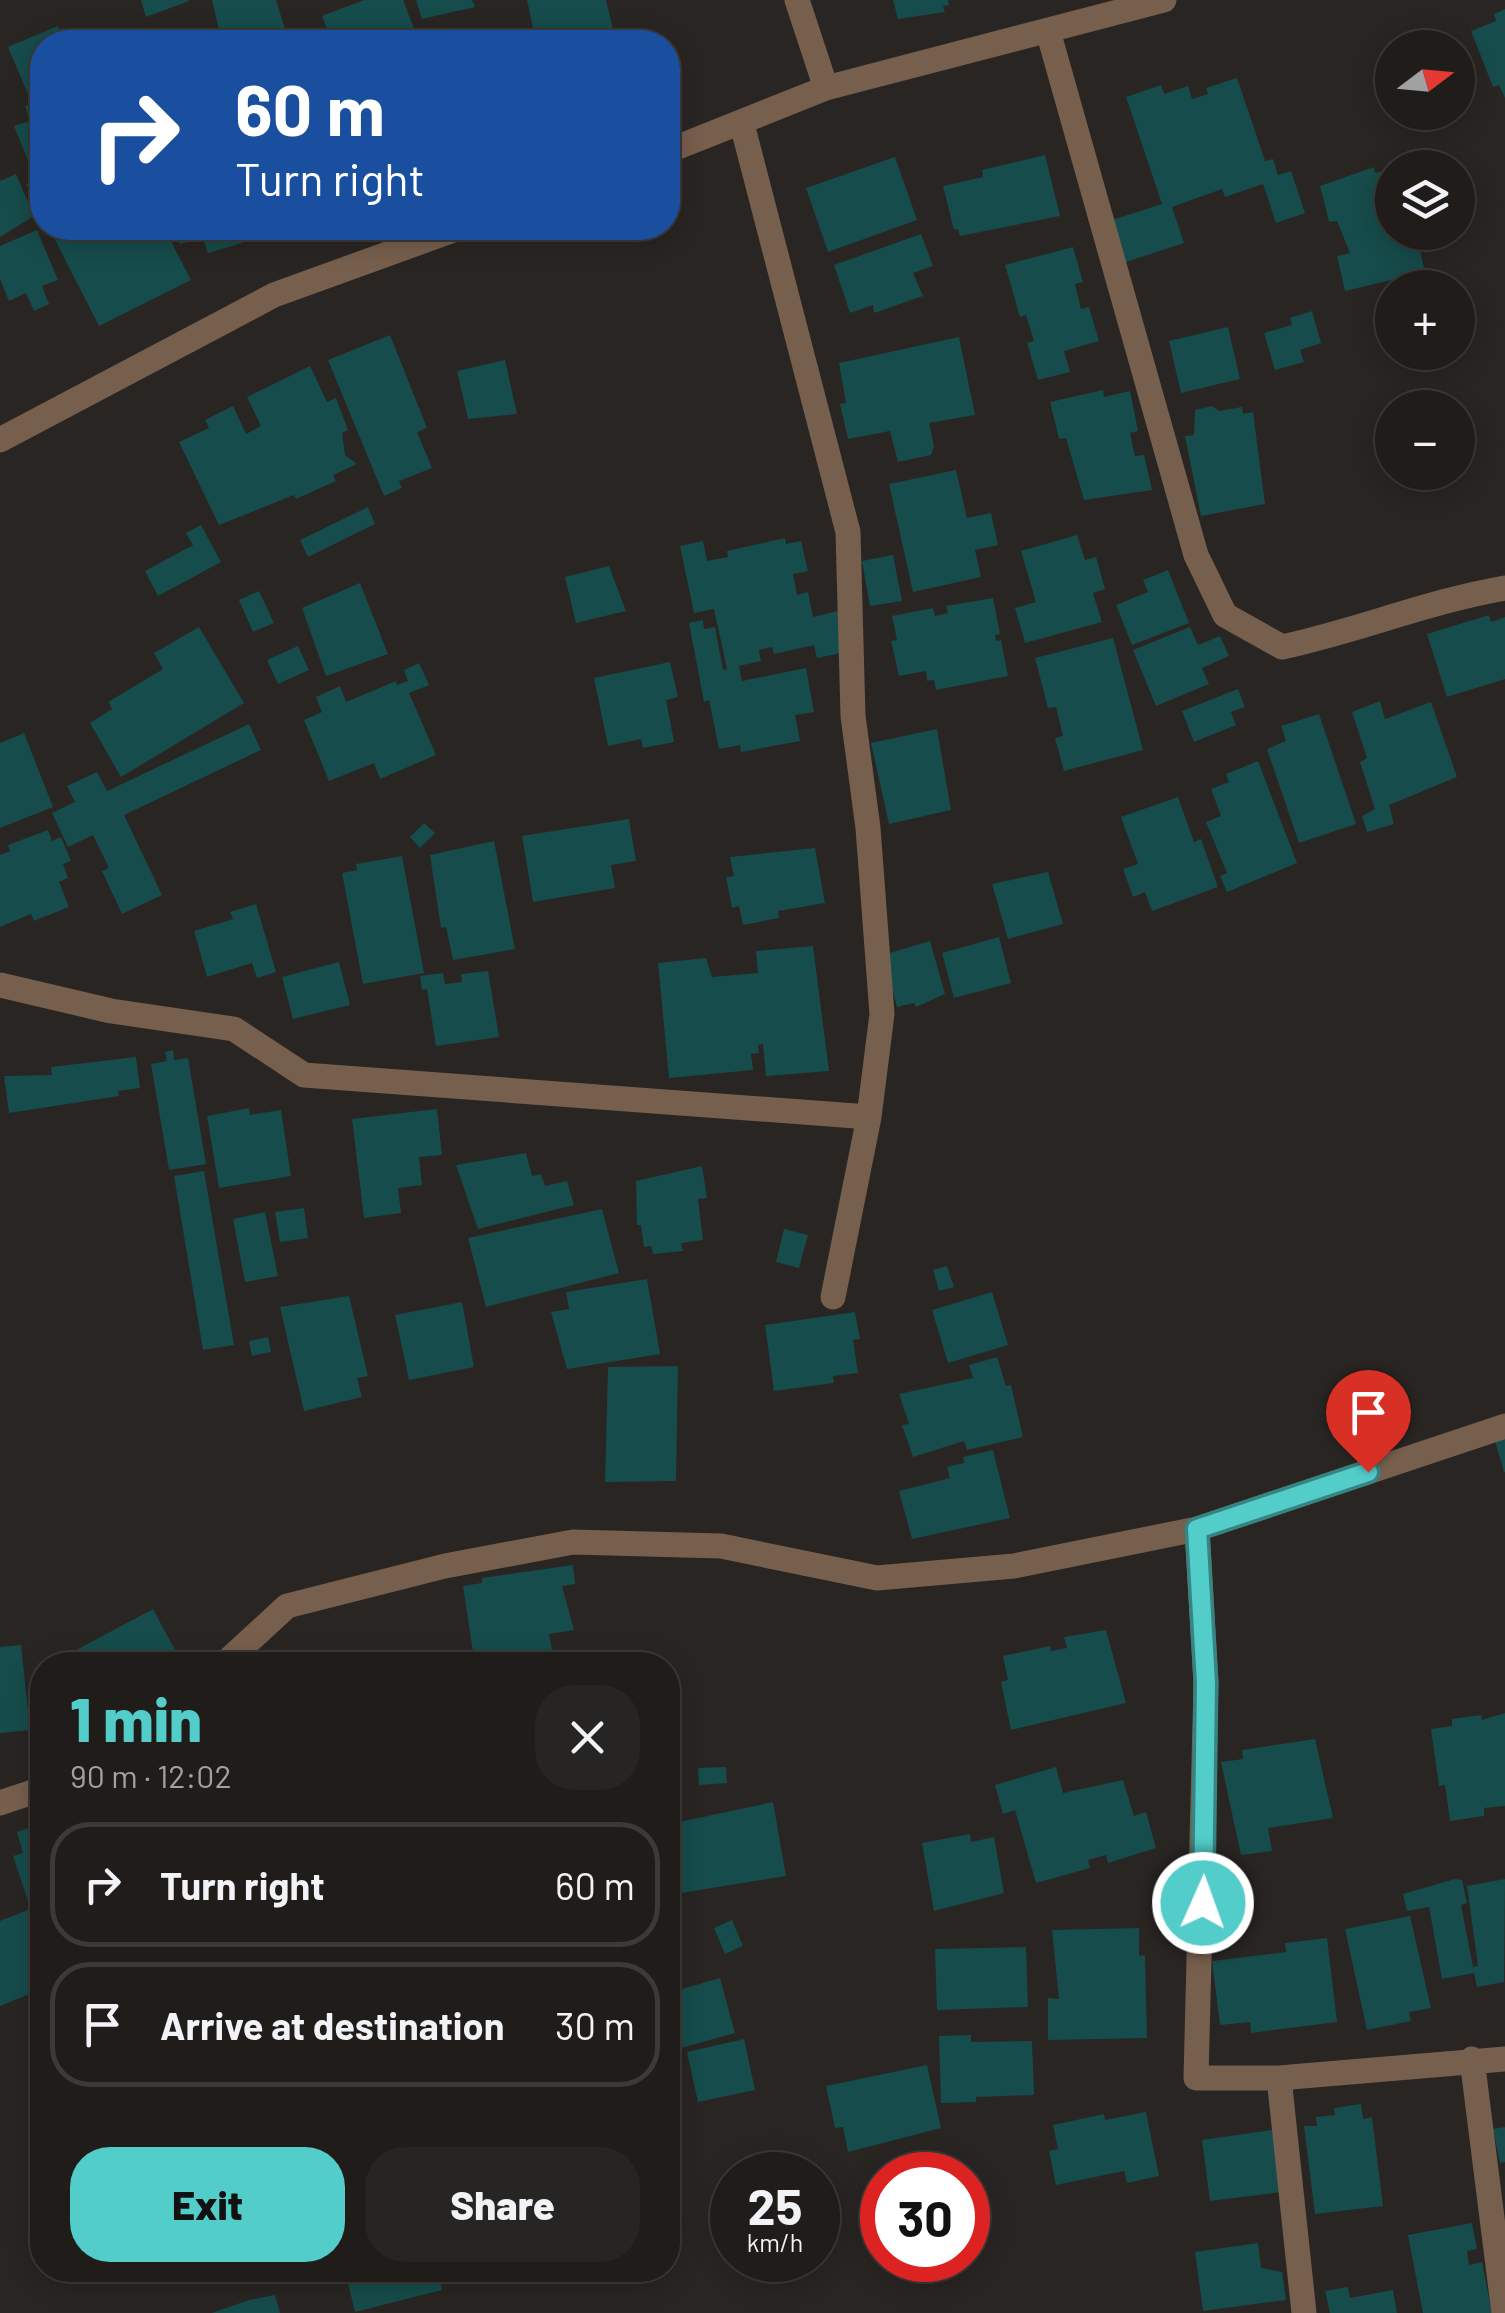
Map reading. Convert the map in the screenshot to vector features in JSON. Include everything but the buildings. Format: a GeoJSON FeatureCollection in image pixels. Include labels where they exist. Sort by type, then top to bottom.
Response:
{"type":"FeatureCollection","features":[{"type":"Feature","properties":{"kind":"street"},"geometry":{"type":"LineString","coordinates":[[796,0],[826,88]]}},
{"type":"Feature","properties":{"kind":"street"},"geometry":{"type":"LineString","coordinates":[[680,147],[826,88],[1164,0]]}},
{"type":"Feature","properties":{"kind":"street"},"geometry":{"type":"LineString","coordinates":[[1048,31],[1196,555],[1225,615],[1282,647],[1358,630],[1451,598],[1505,588]]}},
{"type":"Feature","properties":{"kind":"street"},"geometry":{"type":"LineString","coordinates":[[742,124],[848,532],[852,716],[868,828],[882,1014],[869,1117],[834,1297]]}},
{"type":"Feature","properties":{"kind":"street"},"geometry":{"type":"LineString","coordinates":[[0,440],[274,295],[426,240]]}},
{"type":"Feature","properties":{"kind":"street"},"geometry":{"type":"LineString","coordinates":[[0,985],[110,1011],[234,1028],[304,1075],[869,1117]]}},
{"type":"Feature","properties":{"kind":"street"},"geometry":{"type":"LineString","coordinates":[[237,1652],[287,1606],[445,1566],[573,1542],[721,1546],[877,1578],[1014,1566],[1197,1529],[1505,1426]]}},
{"type":"Feature","properties":{"kind":"street"},"geometry":{"type":"LineString","coordinates":[[1197,1529],[1206,1720],[1196,2078],[1279,2078],[1472,2058],[1505,2059]]}},
{"type":"Feature","properties":{"kind":"street"},"geometry":{"type":"LineString","coordinates":[[0,1803],[30,1793]]}},
{"type":"Feature","properties":{"kind":"street"},"geometry":{"type":"LineString","coordinates":[[1472,2058],[1504,2313]]}},
{"type":"Feature","properties":{"kind":"street"},"geometry":{"type":"LineString","coordinates":[[1279,2078],[1304,2313]]}},
{"type":"Feature","properties":{"kind":"route"},"geometry":{"type":"LineString","coordinates":[[1203,1903],[1206,1683],[1197,1529],[1368,1472]]}}]}
